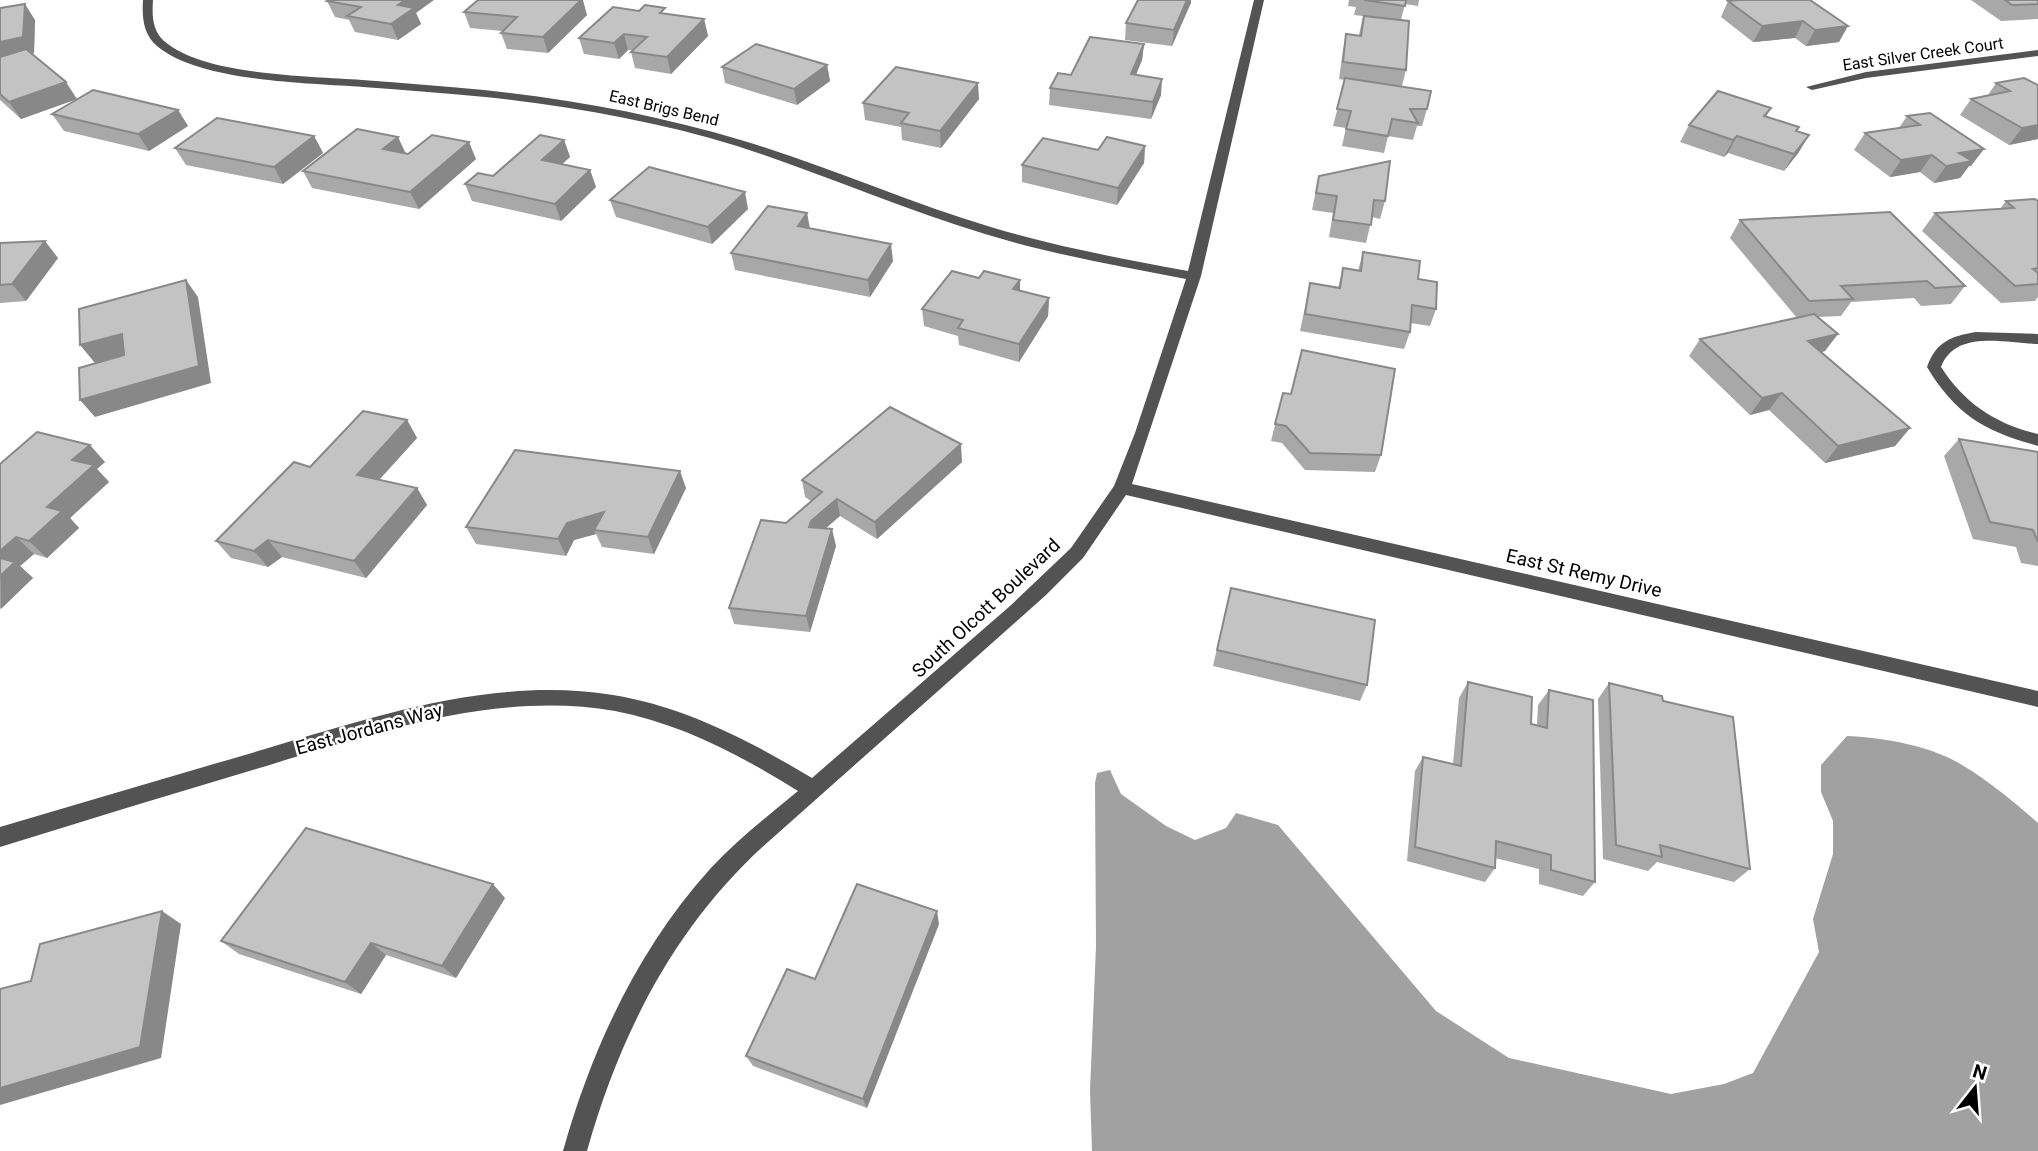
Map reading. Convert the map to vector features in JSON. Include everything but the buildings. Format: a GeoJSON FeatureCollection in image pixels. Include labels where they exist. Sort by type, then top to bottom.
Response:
{"type":"FeatureCollection","features":[{"type":"Feature","properties":{"kind":"street","name":"East Brigs Bend"},"geometry":{"type":"LineString","coordinates":[[148,0],[147,14],[152,34],[169,48],[221,68],[264,76],[523,97],[641,118],[760,149],[962,222],[1027,242],[1101,260],[1194,276]]}},
{"type":"Feature","properties":{"kind":"street","name":"South Olcott Boulevard"},"geometry":{"type":"LineString","coordinates":[[575,1151],[581,1126],[610,1045],[646,976],[685,916],[747,847],[1040,590],[1077,553],[1122,488],[1143,433],[1194,276],[1259,0]]}},
{"type":"Feature","properties":{"kind":"street","name":"East Silver Creek Court"},"geometry":{"type":"LineString","coordinates":[[1812,87],[1866,75],[2038,54]]}},
{"type":"Feature","properties":{"kind":"street"},"geometry":{"type":"LineString","coordinates":[[2038,339],[1987,337],[1958,340],[1942,346],[1936,354],[1934,367],[1954,398],[1969,412],[1993,425],[2038,440]]}},
{"type":"Feature","properties":{"kind":"street","name":"East St Remy Drive"},"geometry":{"type":"LineString","coordinates":[[1122,488],[2038,699]]}},
{"type":"Feature","properties":{"kind":"street","name":"East Jordans Way"},"geometry":{"type":"LineString","coordinates":[[0,837],[410,715],[497,700],[547,697],[602,701],[663,714],[731,743],[814,790]]}},
{"type":"Feature","properties":{"kind":"shaded area"},"geometry":{"type":"Polygon","coordinates":[[[1847,736],[1924,748],[1958,762],[2007,796],[2038,823],[2038,1151],[1092,1151],[1090,1091],[1096,946],[1097,773],[1110,770],[1121,794],[1166,826],[1195,840],[1226,828],[1236,813],[1278,825],[1436,1011],[1509,1058],[1671,1094],[1724,1084],[1753,1073],[1819,952],[1813,919],[1833,854],[1833,821],[1821,792],[1821,765],[1847,736]]]}}]}
